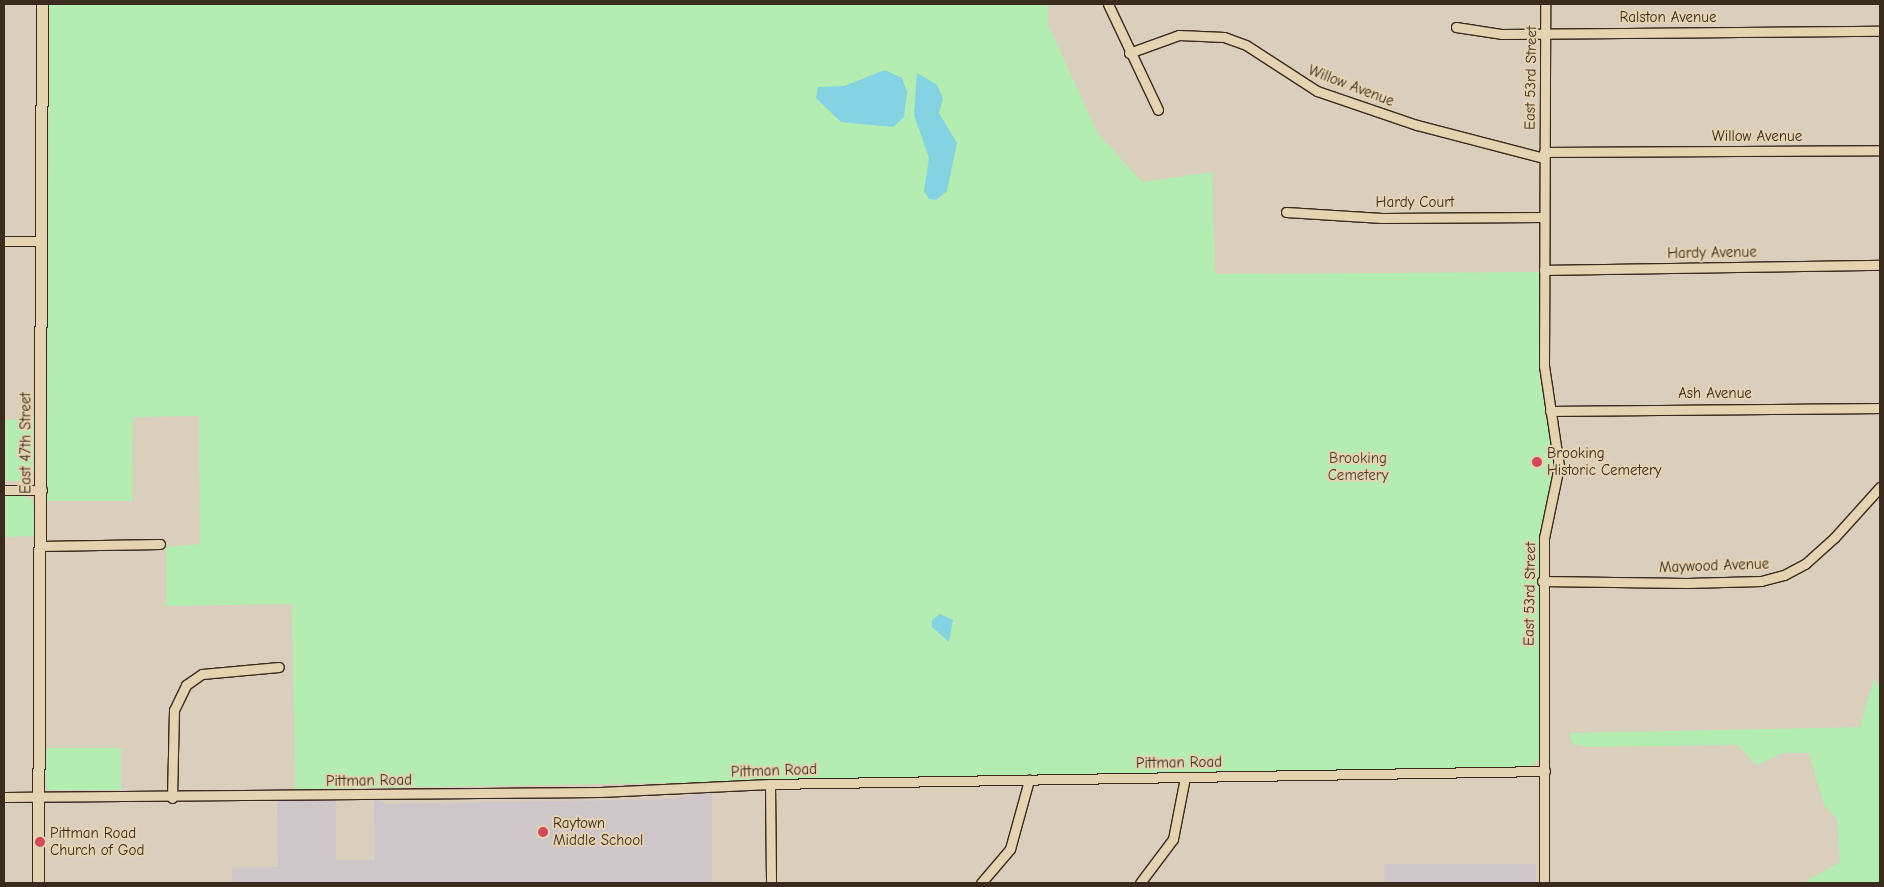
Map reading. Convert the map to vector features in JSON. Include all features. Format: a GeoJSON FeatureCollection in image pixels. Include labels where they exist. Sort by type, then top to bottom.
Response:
{"type":"FeatureCollection","features":[{"type":"Feature","properties":{"kind":"main road","name":"East 47th Street"},"geometry":{"type":"LineString","coordinates":[[38,883],[42,490],[42,4]]}},
{"type":"Feature","properties":{"kind":"street"},"geometry":{"type":"LineString","coordinates":[[1108,4],[1129,53],[1158,110]]}},
{"type":"Feature","properties":{"kind":"street","name":"East 53rd Street"},"geometry":{"type":"LineString","coordinates":[[1544,883],[1546,771],[1542,581],[1544,538],[1559,466],[1544,366],[1545,4]]}},
{"type":"Feature","properties":{"kind":"street","name":"Ralston Avenue"},"geometry":{"type":"LineString","coordinates":[[1456,27],[1502,34],[1545,32],[1880,31]]}},
{"type":"Feature","properties":{"kind":"street","name":"Willow Avenue"},"geometry":{"type":"LineString","coordinates":[[1129,53],[1179,35],[1224,37],[1246,45],[1317,91],[1417,125],[1544,155],[1880,150]]}},
{"type":"Feature","properties":{"kind":"street","name":"Hardy Court"},"geometry":{"type":"LineString","coordinates":[[1286,212],[1382,218],[1543,217]]}},
{"type":"Feature","properties":{"kind":"street"},"geometry":{"type":"LineString","coordinates":[[4,241],[41,241]]}},
{"type":"Feature","properties":{"kind":"street","name":"Hardy Avenue"},"geometry":{"type":"LineString","coordinates":[[1544,270],[1880,265]]}},
{"type":"Feature","properties":{"kind":"street","name":"Ash Avenue"},"geometry":{"type":"LineString","coordinates":[[1550,411],[1880,408]]}},
{"type":"Feature","properties":{"kind":"street","name":"Maywood Avenue"},"geometry":{"type":"LineString","coordinates":[[1542,581],[1687,583],[1761,581],[1784,575],[1835,537],[1880,487]]}},
{"type":"Feature","properties":{"kind":"street"},"geometry":{"type":"LineString","coordinates":[[4,490],[42,490]]}},
{"type":"Feature","properties":{"kind":"street"},"geometry":{"type":"LineString","coordinates":[[40,546],[160,544]]}},
{"type":"Feature","properties":{"kind":"street"},"geometry":{"type":"LineString","coordinates":[[172,798],[174,710],[186,685],[209,672],[279,666]]}},
{"type":"Feature","properties":{"kind":"street","name":"Pittman Road"},"geometry":{"type":"LineString","coordinates":[[4,797],[172,798],[600,792],[770,784],[1546,771]]}},
{"type":"Feature","properties":{"kind":"street"},"geometry":{"type":"LineString","coordinates":[[1140,883],[1173,839],[1185,776]]}},
{"type":"Feature","properties":{"kind":"street"},"geometry":{"type":"LineString","coordinates":[[981,883],[1010,849],[1029,780]]}},
{"type":"Feature","properties":{"kind":"street"},"geometry":{"type":"LineString","coordinates":[[770,784],[771,883]]}},
{"type":"Feature","properties":{"kind":"shaded area","name":"Raytown Middle School"},"geometry":{"type":"Polygon","coordinates":[[[712,790],[712,883],[232,883],[232,867],[278,867],[277,800],[336,799],[336,860],[375,860],[374,798],[386,804],[674,799],[712,790]]]}},
{"type":"Feature","properties":{"kind":"shaded area"},"geometry":{"type":"Polygon","coordinates":[[[1385,864],[1536,864],[1536,883],[1385,883],[1385,864]]]}},
{"type":"Feature","properties":{"kind":"green space","name":"Brooking Cemetery"},"geometry":{"type":"Polygon","coordinates":[[[49,4],[1048,4],[1048,24],[1097,132],[1142,182],[1212,172],[1215,274],[1539,272],[1540,381],[1554,461],[1539,542],[1540,758],[1531,767],[1406,771],[295,789],[292,604],[166,606],[166,547],[200,544],[199,416],[133,417],[132,501],[47,501],[49,4]]]}},
{"type":"Feature","properties":{"kind":"green space"},"geometry":{"type":"Polygon","coordinates":[[[33,418],[33,474],[26,481],[4,481],[4,420],[33,418]]]}},
{"type":"Feature","properties":{"kind":"green space"},"geometry":{"type":"Polygon","coordinates":[[[4,496],[26,496],[33,501],[34,536],[4,537],[4,496]]]}},
{"type":"Feature","properties":{"kind":"green space"},"geometry":{"type":"Polygon","coordinates":[[[1874,679],[1880,686],[1880,883],[1803,883],[1840,862],[1837,819],[1824,805],[1809,753],[1783,753],[1756,765],[1738,745],[1586,747],[1572,743],[1570,733],[1860,727],[1874,679]]]}},
{"type":"Feature","properties":{"kind":"green space"},"geometry":{"type":"Polygon","coordinates":[[[46,748],[121,748],[121,790],[46,790],[46,748]]]}},
{"type":"Feature","properties":{"kind":"water"},"geometry":{"type":"Polygon","coordinates":[[[885,70],[902,78],[907,92],[904,117],[893,127],[841,122],[816,98],[818,87],[844,86],[885,70]]]}},
{"type":"Feature","properties":{"kind":"water"},"geometry":{"type":"Polygon","coordinates":[[[917,73],[937,85],[943,98],[939,113],[957,143],[947,191],[936,200],[929,199],[924,191],[929,158],[914,115],[917,73]]]}},
{"type":"Feature","properties":{"kind":"water"},"geometry":{"type":"Polygon","coordinates":[[[940,614],[953,620],[949,642],[932,627],[932,620],[940,614]]]}},
{"type":"Feature","properties":{"kind":"place","name":"Brooking Historic Cemetery"},"geometry":{"type":"Point","coordinates":[1537,462]}},
{"type":"Feature","properties":{"kind":"place","name":"Raytown Middle School"},"geometry":{"type":"Point","coordinates":[543,832]}},
{"type":"Feature","properties":{"kind":"place","name":"Pittman Road Church of God"},"geometry":{"type":"Point","coordinates":[40,842]}}]}
